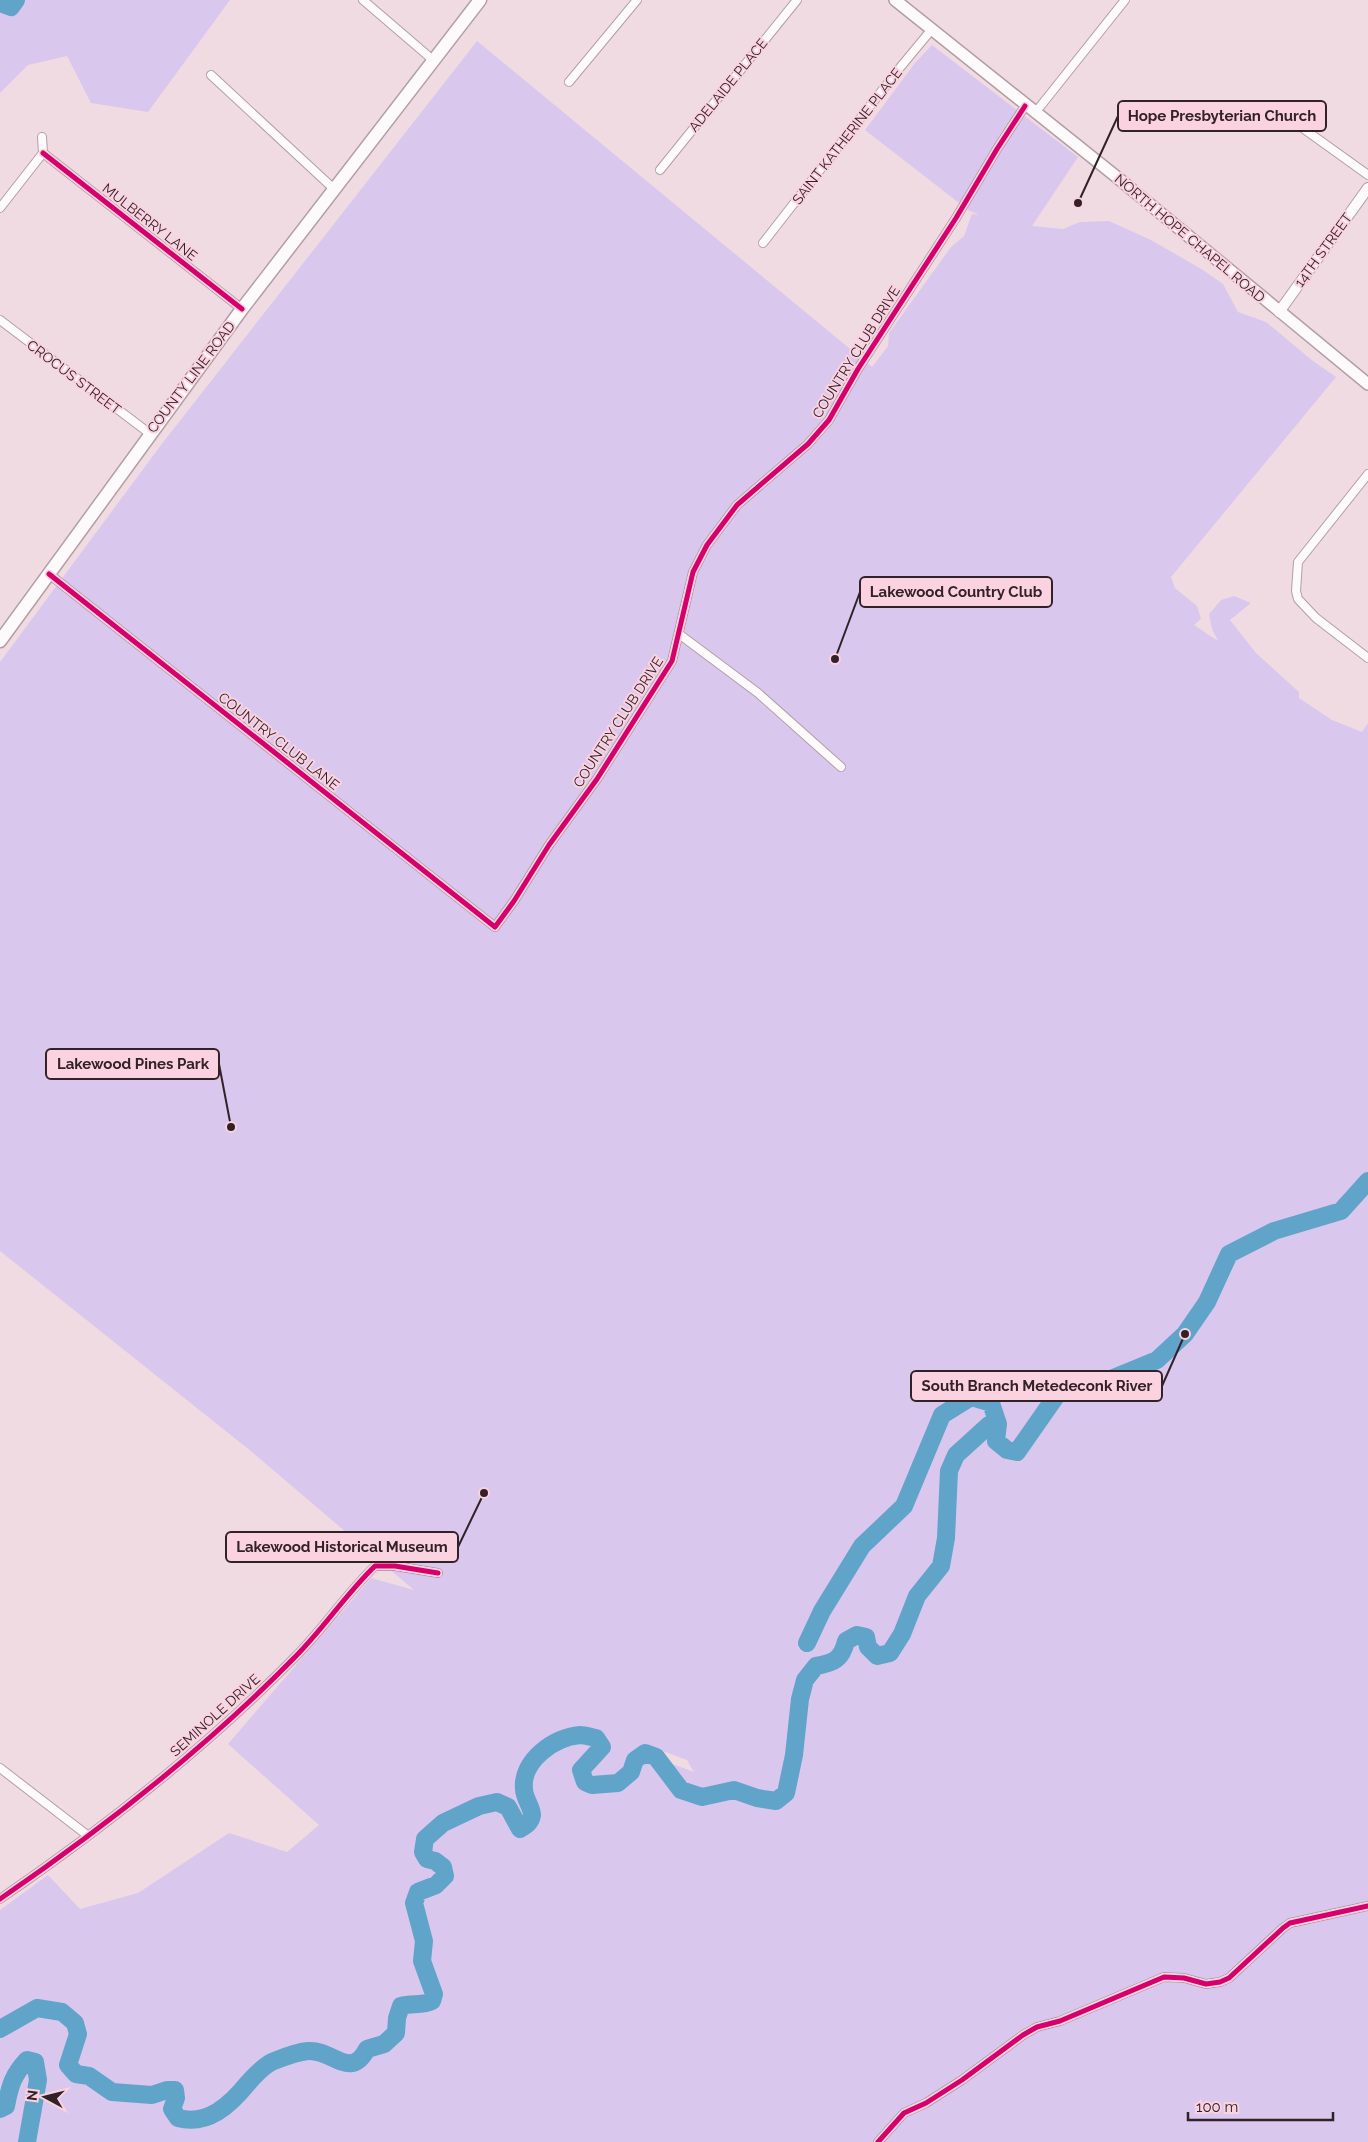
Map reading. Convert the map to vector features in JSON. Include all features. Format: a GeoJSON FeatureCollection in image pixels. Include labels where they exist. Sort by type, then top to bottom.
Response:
{"type":"FeatureCollection","features":[{"type":"Feature","properties":{"kind":"main road","name":"COUNTY LINE ROAD"},"geometry":{"type":"LineString","coordinates":[[0,641],[149,434],[242,309],[480,0]]}},
{"type":"Feature","properties":{"kind":"main road","name":"NORTH HOPE CHAPEL ROAD"},"geometry":{"type":"LineString","coordinates":[[895,0],[1113,174],[1368,384]]}},
{"type":"Feature","properties":{"kind":"street"},"geometry":{"type":"LineString","coordinates":[[363,0],[433,60]]}},
{"type":"Feature","properties":{"kind":"street"},"geometry":{"type":"LineString","coordinates":[[569,82],[637,0]]}},
{"type":"Feature","properties":{"kind":"street","name":"ADELAIDE PLACE"},"geometry":{"type":"LineString","coordinates":[[660,170],[797,0]]}},
{"type":"Feature","properties":{"kind":"street","name":"COUNTRY CLUB DRIVE"},"geometry":{"type":"LineString","coordinates":[[495,926],[514,901],[549,845],[597,780],[672,662],[693,572],[707,545],[737,506],[808,444],[829,420],[858,369],[956,218],[997,149],[1126,0]]}},
{"type":"Feature","properties":{"kind":"street","name":"SAINT KATHERINE PLACE"},"geometry":{"type":"LineString","coordinates":[[763,243],[892,78],[932,30]]}},
{"type":"Feature","properties":{"kind":"street"},"geometry":{"type":"LineString","coordinates":[[211,75],[334,189]]}},
{"type":"Feature","properties":{"kind":"street"},"geometry":{"type":"LineString","coordinates":[[1258,106],[1272,106],[1368,174]]}},
{"type":"Feature","properties":{"kind":"street"},"geometry":{"type":"LineString","coordinates":[[0,208],[43,153],[42,137]]}},
{"type":"Feature","properties":{"kind":"street","name":"MULBERRY LANE"},"geometry":{"type":"LineString","coordinates":[[43,153],[242,309]]}},
{"type":"Feature","properties":{"kind":"street","name":"14TH STREET"},"geometry":{"type":"LineString","coordinates":[[1279,312],[1368,188]]}},
{"type":"Feature","properties":{"kind":"street","name":"CROCUS STREET"},"geometry":{"type":"LineString","coordinates":[[0,320],[149,434]]}},
{"type":"Feature","properties":{"kind":"street"},"geometry":{"type":"LineString","coordinates":[[1368,474],[1298,562],[1296,591],[1298,599],[1316,618],[1368,658]]}},
{"type":"Feature","properties":{"kind":"street","name":"COUNTRY CLUB LANE"},"geometry":{"type":"LineString","coordinates":[[49,574],[495,926]]}},
{"type":"Feature","properties":{"kind":"street"},"geometry":{"type":"LineString","coordinates":[[679,634],[758,693],[841,767]]}},
{"type":"Feature","properties":{"kind":"street","name":"SEMINOLE DRIVE"},"geometry":{"type":"LineString","coordinates":[[0,1899],[87,1835],[212,1738],[296,1657],[361,1579],[375,1566],[395,1566],[438,1574]]}},
{"type":"Feature","properties":{"kind":"street"},"geometry":{"type":"LineString","coordinates":[[0,1768],[87,1835]]}},
{"type":"Feature","properties":{"kind":"street"},"geometry":{"type":"LineString","coordinates":[[878,2142],[904,2114],[926,2103],[962,2080],[1023,2035],[1037,2027],[1077,2014],[1164,1977],[1184,1978],[1206,1984],[1220,1982],[1229,1978],[1290,1923],[1368,1906]]}},
{"type":"Feature","properties":{"kind":"shaded area"},"geometry":{"type":"Polygon","coordinates":[[[0,0],[230,0],[148,112],[91,103],[67,56],[28,65],[0,93],[0,0]]]}},
{"type":"Feature","properties":{"kind":"shaded area"},"geometry":{"type":"Polygon","coordinates":[[[477,41],[872,367],[888,346],[889,333],[951,247],[964,236],[972,214],[979,215],[968,210],[865,130],[915,63],[932,45],[1078,157],[1032,226],[1063,229],[1080,222],[1109,221],[1151,240],[1203,270],[1223,284],[1238,312],[1266,322],[1313,361],[1336,377],[1171,577],[1175,588],[1197,606],[1201,619],[1194,625],[1218,641],[1212,629],[1209,614],[1221,600],[1234,596],[1251,603],[1230,620],[1256,653],[1299,692],[1299,698],[1332,720],[1362,732],[1368,723],[1368,2142],[0,2142],[0,1910],[48,1875],[80,1909],[138,1893],[229,1833],[287,1852],[319,1825],[228,1744],[371,1578],[414,1590],[252,1452],[0,1251],[0,662],[161,445],[477,41]],[[663,1751],[651,1756],[694,1772],[687,1760],[663,1751]]]}},
{"type":"Feature","properties":{"kind":"waterway"},"geometry":{"type":"LineString","coordinates":[[0,3],[11,7],[16,0]]}},
{"type":"Feature","properties":{"kind":"waterway"},"geometry":{"type":"LineString","coordinates":[[807,1643],[822,1611],[862,1546],[904,1506],[942,1415],[971,1397],[991,1403],[998,1424],[996,1441],[1007,1450],[1017,1452],[1061,1389],[1106,1381],[1157,1360],[1185,1334],[1207,1302],[1229,1254],[1274,1231],[1341,1211],[1368,1181]]}},
{"type":"Feature","properties":{"kind":"waterway"},"geometry":{"type":"LineString","coordinates":[[0,2029],[37,2008],[62,2012],[75,2023],[78,2034],[68,2065],[76,2074],[89,2076],[112,2092],[152,2095],[167,2090],[175,2090],[176,2098],[172,2109],[178,2118],[189,2120],[199,2119],[218,2112],[234,2099],[263,2068],[286,2056],[308,2051],[325,2054],[347,2063],[354,2063],[361,2058],[367,2049],[384,2044],[396,2033],[397,2018],[401,2006],[432,2001],[434,1994],[422,1961],[424,1941],[414,1903],[418,1892],[436,1885],[445,1876],[443,1867],[435,1861],[427,1859],[423,1852],[425,1839],[443,1823],[479,1806],[497,1802],[508,1807],[520,1829],[526,1825],[532,1815],[524,1792],[524,1779],[534,1760],[550,1746],[560,1740],[580,1735],[596,1738],[602,1747],[581,1770],[585,1782],[592,1785],[618,1783],[631,1772],[635,1760],[645,1753],[656,1757],[681,1790],[702,1797],[734,1790],[757,1798],[776,1801],[786,1793],[794,1755],[800,1699],[805,1680],[816,1666],[832,1662],[836,1659],[842,1652],[846,1641],[857,1635],[866,1637],[868,1647],[877,1656],[890,1653],[902,1634],[917,1596],[941,1566],[946,1538],[949,1471],[956,1455],[989,1425],[998,1424]]}},
{"type":"Feature","properties":{"kind":"waterway"},"geometry":{"type":"LineString","coordinates":[[0,2109],[6,2106],[11,2086],[18,2071],[27,2060],[35,2062],[38,2080],[27,2142]]}},
{"type":"Feature","properties":{"kind":"cycle path"},"geometry":{"type":"LineString","coordinates":[[49,574],[495,927],[514,901],[549,845],[597,779],[672,661],[693,572],[707,545],[737,505],[808,444],[829,420],[858,369],[956,218],[1025,106]]}},
{"type":"Feature","properties":{"kind":"cycle path"},"geometry":{"type":"LineString","coordinates":[[43,153],[242,309]]}},
{"type":"Feature","properties":{"kind":"cycle path"},"geometry":{"type":"LineString","coordinates":[[0,1899],[78,1844],[190,1755],[261,1691],[306,1646],[354,1588],[375,1566],[395,1566],[438,1573]]}},
{"type":"Feature","properties":{"kind":"cycle path"},"geometry":{"type":"LineString","coordinates":[[878,2142],[904,2113],[926,2103],[962,2080],[1023,2035],[1037,2027],[1060,2021],[1164,1977],[1184,1978],[1206,1984],[1220,1982],[1229,1978],[1290,1923],[1368,1906]]}},
{"type":"Feature","properties":{"kind":"place","name":"Hope Presbyterian Church"},"geometry":{"type":"Point","coordinates":[1078,203]}},
{"type":"Feature","properties":{"kind":"place","name":"Lakewood Country Club"},"geometry":{"type":"Point","coordinates":[835,659]}},
{"type":"Feature","properties":{"kind":"place","name":"Lakewood Pines Park"},"geometry":{"type":"Point","coordinates":[231,1127]}},
{"type":"Feature","properties":{"kind":"place","name":"South Branch Metedeconk River"},"geometry":{"type":"Point","coordinates":[1185,1334]}},
{"type":"Feature","properties":{"kind":"place","name":"Lakewood Historical Museum"},"geometry":{"type":"Point","coordinates":[484,1493]}}]}
